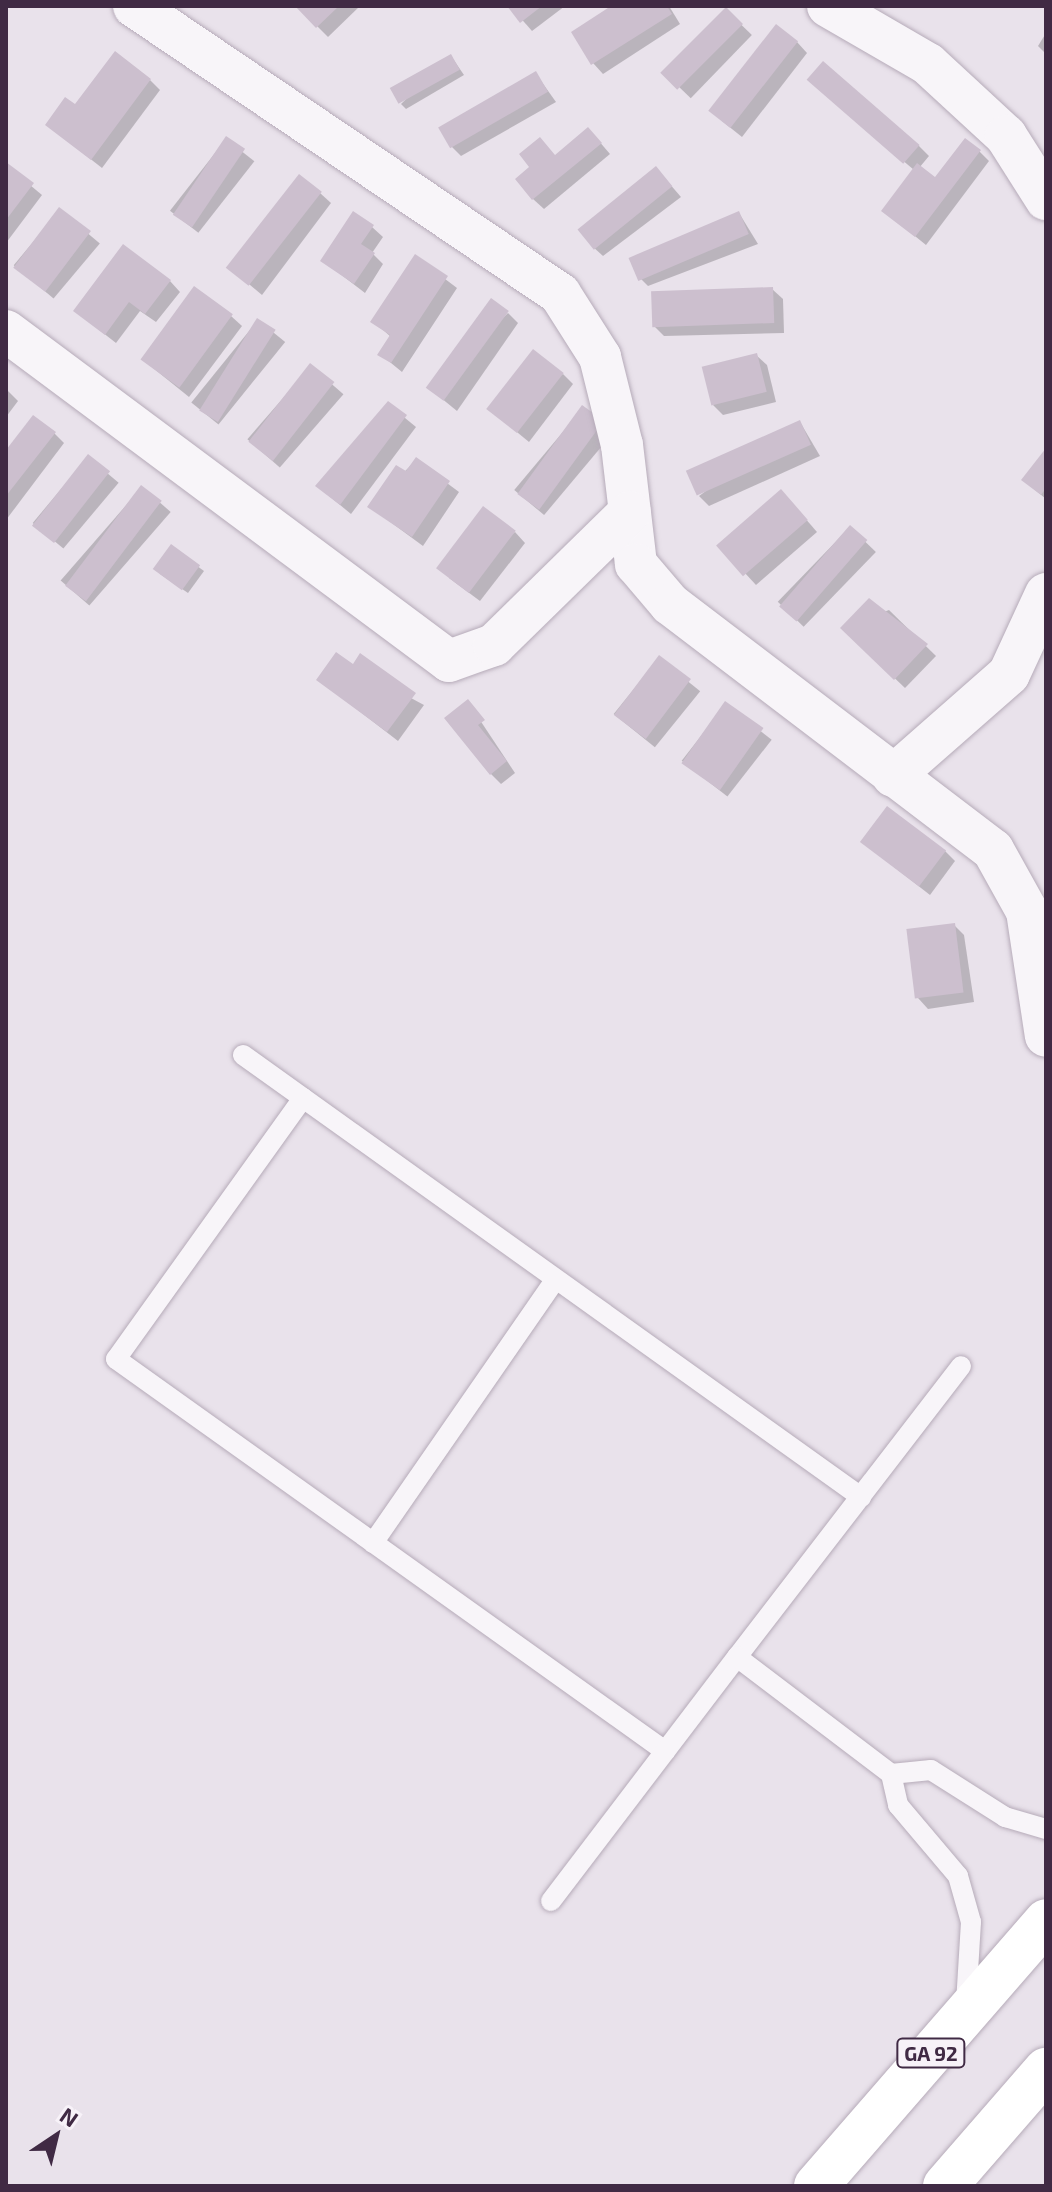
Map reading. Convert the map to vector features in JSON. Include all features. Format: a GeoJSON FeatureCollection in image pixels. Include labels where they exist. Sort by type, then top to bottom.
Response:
{"type":"FeatureCollection","features":[{"type":"Feature","properties":{"kind":"main road","name":"GA 92"},"geometry":{"type":"LineString","coordinates":[[816,2186],[1046,1921]]}},
{"type":"Feature","properties":{"kind":"main road"},"geometry":{"type":"LineString","coordinates":[[945,2186],[1046,2070]]}},
{"type":"Feature","properties":{"kind":"street"},"geometry":{"type":"LineString","coordinates":[[134,6],[560,294],[600,357],[630,512],[636,564],[670,604],[993,850],[1027,911],[1046,1036]]}},
{"type":"Feature","properties":{"kind":"street"},"geometry":{"type":"LineString","coordinates":[[828,6],[928,64],[1006,136],[1046,199]]}},
{"type":"Feature","properties":{"kind":"street"},"geometry":{"type":"LineString","coordinates":[[6,331],[449,661],[494,645],[630,512]]}},
{"type":"Feature","properties":{"kind":"street"},"geometry":{"type":"LineString","coordinates":[[893,776],[1009,674],[1046,594]]}},
{"type":"Feature","properties":{"kind":"lane"},"geometry":{"type":"LineString","coordinates":[[243,1055],[861,1497]]}},
{"type":"Feature","properties":{"kind":"lane"},"geometry":{"type":"LineString","coordinates":[[303,1098],[116,1359],[665,1751]]}},
{"type":"Feature","properties":{"kind":"lane"},"geometry":{"type":"LineString","coordinates":[[373,1543],[555,1280]]}},
{"type":"Feature","properties":{"kind":"lane"},"geometry":{"type":"LineString","coordinates":[[551,1901],[961,1366]]}},
{"type":"Feature","properties":{"kind":"lane"},"geometry":{"type":"LineString","coordinates":[[737,1657],[891,1774],[898,1805],[958,1876],[971,1922],[965,2014]]}},
{"type":"Feature","properties":{"kind":"lane"},"geometry":{"type":"LineString","coordinates":[[891,1774],[931,1770],[1005,1817],[1046,1829]]}},
{"type":"Feature","properties":{"kind":"building"},"geometry":{"type":"Polygon","coordinates":[[[295,6],[339,6],[316,28],[295,6]]]}},
{"type":"Feature","properties":{"kind":"building"},"geometry":{"type":"Polygon","coordinates":[[[507,6],[542,6],[520,23],[507,6]]]}},
{"type":"Feature","properties":{"kind":"building"},"geometry":{"type":"Polygon","coordinates":[[[611,6],[667,6],[672,14],[591,65],[571,32],[611,6]]]}},
{"type":"Feature","properties":{"kind":"building"},"geometry":{"type":"Polygon","coordinates":[[[726,7],[743,24],[677,90],[660,73],[726,7]]]}},
{"type":"Feature","properties":{"kind":"building"},"geometry":{"type":"Polygon","coordinates":[[[776,24],[798,41],[730,128],[708,111],[776,24]]]}},
{"type":"Feature","properties":{"kind":"building"},"geometry":{"type":"Polygon","coordinates":[[[115,51],[151,79],[91,160],[45,125],[65,97],[75,104],[115,51]]]}},
{"type":"Feature","properties":{"kind":"building"},"geometry":{"type":"Polygon","coordinates":[[[451,54],[460,70],[399,104],[390,88],[451,54]]]}},
{"type":"Feature","properties":{"kind":"building"},"geometry":{"type":"Polygon","coordinates":[[[823,61],[920,145],[903,164],[807,80],[823,61]]]}},
{"type":"Feature","properties":{"kind":"building"},"geometry":{"type":"Polygon","coordinates":[[[536,71],[548,92],[450,148],[438,128],[536,71]]]}},
{"type":"Feature","properties":{"kind":"building"},"geometry":{"type":"Polygon","coordinates":[[[588,127],[602,143],[532,200],[515,179],[529,167],[519,154],[540,137],[555,155],[588,127]]]}},
{"type":"Feature","properties":{"kind":"building"},"geometry":{"type":"Polygon","coordinates":[[[226,136],[245,149],[192,228],[173,215],[226,136]]]}},
{"type":"Feature","properties":{"kind":"building"},"geometry":{"type":"Polygon","coordinates":[[[965,138],[981,150],[915,237],[881,211],[917,163],[935,177],[965,138]]]}},
{"type":"Feature","properties":{"kind":"building"},"geometry":{"type":"Polygon","coordinates":[[[6,162],[34,183],[6,220],[6,162]]]}},
{"type":"Feature","properties":{"kind":"building"},"geometry":{"type":"Polygon","coordinates":[[[656,166],[672,186],[594,250],[578,230],[656,166]]]}},
{"type":"Feature","properties":{"kind":"building"},"geometry":{"type":"Polygon","coordinates":[[[299,174],[322,192],[249,286],[226,268],[299,174]]]}},
{"type":"Feature","properties":{"kind":"building"},"geometry":{"type":"Polygon","coordinates":[[[59,207],[91,231],[45,292],[13,268],[59,207]]]}},
{"type":"Feature","properties":{"kind":"building"},"geometry":{"type":"Polygon","coordinates":[[[353,211],[374,225],[361,244],[375,253],[354,284],[320,261],[353,211]]]}},
{"type":"Feature","properties":{"kind":"building"},"geometry":{"type":"Polygon","coordinates":[[[739,211],[749,234],[638,281],[629,258],[739,211]]]}},
{"type":"Feature","properties":{"kind":"building"},"geometry":{"type":"Polygon","coordinates":[[[123,244],[171,280],[145,314],[129,302],[105,335],[73,311],[123,244]]]}},
{"type":"Feature","properties":{"kind":"building"},"geometry":{"type":"Polygon","coordinates":[[[415,254],[448,276],[391,363],[377,355],[390,335],[370,322],[415,254]]]}},
{"type":"Feature","properties":{"kind":"building"},"geometry":{"type":"Polygon","coordinates":[[[194,286],[233,314],[179,388],[141,360],[194,286]]]}},
{"type":"Feature","properties":{"kind":"building"},"geometry":{"type":"Polygon","coordinates":[[[773,287],[774,323],[652,327],[651,291],[773,287]]]}},
{"type":"Feature","properties":{"kind":"building"},"geometry":{"type":"Polygon","coordinates":[[[491,298],[509,311],[444,401],[426,388],[491,298]]]}},
{"type":"Feature","properties":{"kind":"building"},"geometry":{"type":"Polygon","coordinates":[[[257,318],[276,330],[218,422],[199,410],[257,318]]]}},
{"type":"Feature","properties":{"kind":"building"},"geometry":{"type":"Polygon","coordinates":[[[533,349],[564,373],[517,433],[486,409],[533,349]]]}},
{"type":"Feature","properties":{"kind":"building"},"geometry":{"type":"Polygon","coordinates":[[[757,353],[767,392],[711,406],[702,367],[757,353]]]}},
{"type":"Feature","properties":{"kind":"building"},"geometry":{"type":"Polygon","coordinates":[[[310,363],[334,382],[273,461],[248,442],[310,363]]]}},
{"type":"Feature","properties":{"kind":"building"},"geometry":{"type":"Polygon","coordinates":[[[388,401],[407,415],[340,505],[315,486],[388,401]]]}},
{"type":"Feature","properties":{"kind":"building"},"geometry":{"type":"Polygon","coordinates":[[[582,405],[604,421],[539,510],[517,494],[582,405]]]}},
{"type":"Feature","properties":{"kind":"building"},"geometry":{"type":"Polygon","coordinates":[[[33,415],[56,432],[6,496],[6,450],[33,415]]]}},
{"type":"Feature","properties":{"kind":"building"},"geometry":{"type":"Polygon","coordinates":[[[800,420],[811,445],[697,496],[686,471],[800,420]]]}},
{"type":"Feature","properties":{"kind":"building"},"geometry":{"type":"Polygon","coordinates":[[[1046,448],[1046,488],[1041,495],[1021,480],[1046,448]]]}},
{"type":"Feature","properties":{"kind":"building"},"geometry":{"type":"Polygon","coordinates":[[[88,454],[110,471],[54,543],[32,526],[88,454]]]}},
{"type":"Feature","properties":{"kind":"building"},"geometry":{"type":"Polygon","coordinates":[[[416,457],[450,481],[412,537],[367,507],[396,465],[406,471],[416,457]]]}},
{"type":"Feature","properties":{"kind":"building"},"geometry":{"type":"Polygon","coordinates":[[[141,485],[162,501],[86,601],[65,586],[141,485]]]}},
{"type":"Feature","properties":{"kind":"building"},"geometry":{"type":"Polygon","coordinates":[[[781,489],[808,520],[743,576],[716,545],[781,489]]]}},
{"type":"Feature","properties":{"kind":"building"},"geometry":{"type":"Polygon","coordinates":[[[483,506],[516,531],[469,593],[436,568],[483,506]]]}},
{"type":"Feature","properties":{"kind":"building"},"geometry":{"type":"Polygon","coordinates":[[[850,525],[867,540],[797,622],[779,607],[850,525]]]}},
{"type":"Feature","properties":{"kind":"building"},"geometry":{"type":"Polygon","coordinates":[[[171,544],[200,565],[182,590],[153,569],[171,544]]]}},
{"type":"Feature","properties":{"kind":"building"},"geometry":{"type":"Polygon","coordinates":[[[869,598],[928,644],[894,680],[840,628],[869,598]]]}},
{"type":"Feature","properties":{"kind":"building"},"geometry":{"type":"Polygon","coordinates":[[[336,652],[353,664],[360,653],[416,693],[387,732],[316,680],[336,652]]]}},
{"type":"Feature","properties":{"kind":"building"},"geometry":{"type":"Polygon","coordinates":[[[659,655],[691,679],[646,739],[614,715],[659,655]]]}},
{"type":"Feature","properties":{"kind":"building"},"geometry":{"type":"Polygon","coordinates":[[[468,699],[485,720],[478,725],[507,761],[490,775],[444,718],[468,699]]]}},
{"type":"Feature","properties":{"kind":"building"},"geometry":{"type":"Polygon","coordinates":[[[725,701],[764,728],[720,790],[681,763],[725,701]]]}},
{"type":"Feature","properties":{"kind":"building"},"geometry":{"type":"Polygon","coordinates":[[[887,806],[946,851],[919,886],[860,842],[887,806]]]}},
{"type":"Feature","properties":{"kind":"building"},"geometry":{"type":"Polygon","coordinates":[[[955,923],[964,992],[915,998],[906,929],[955,923]]]}}]}
